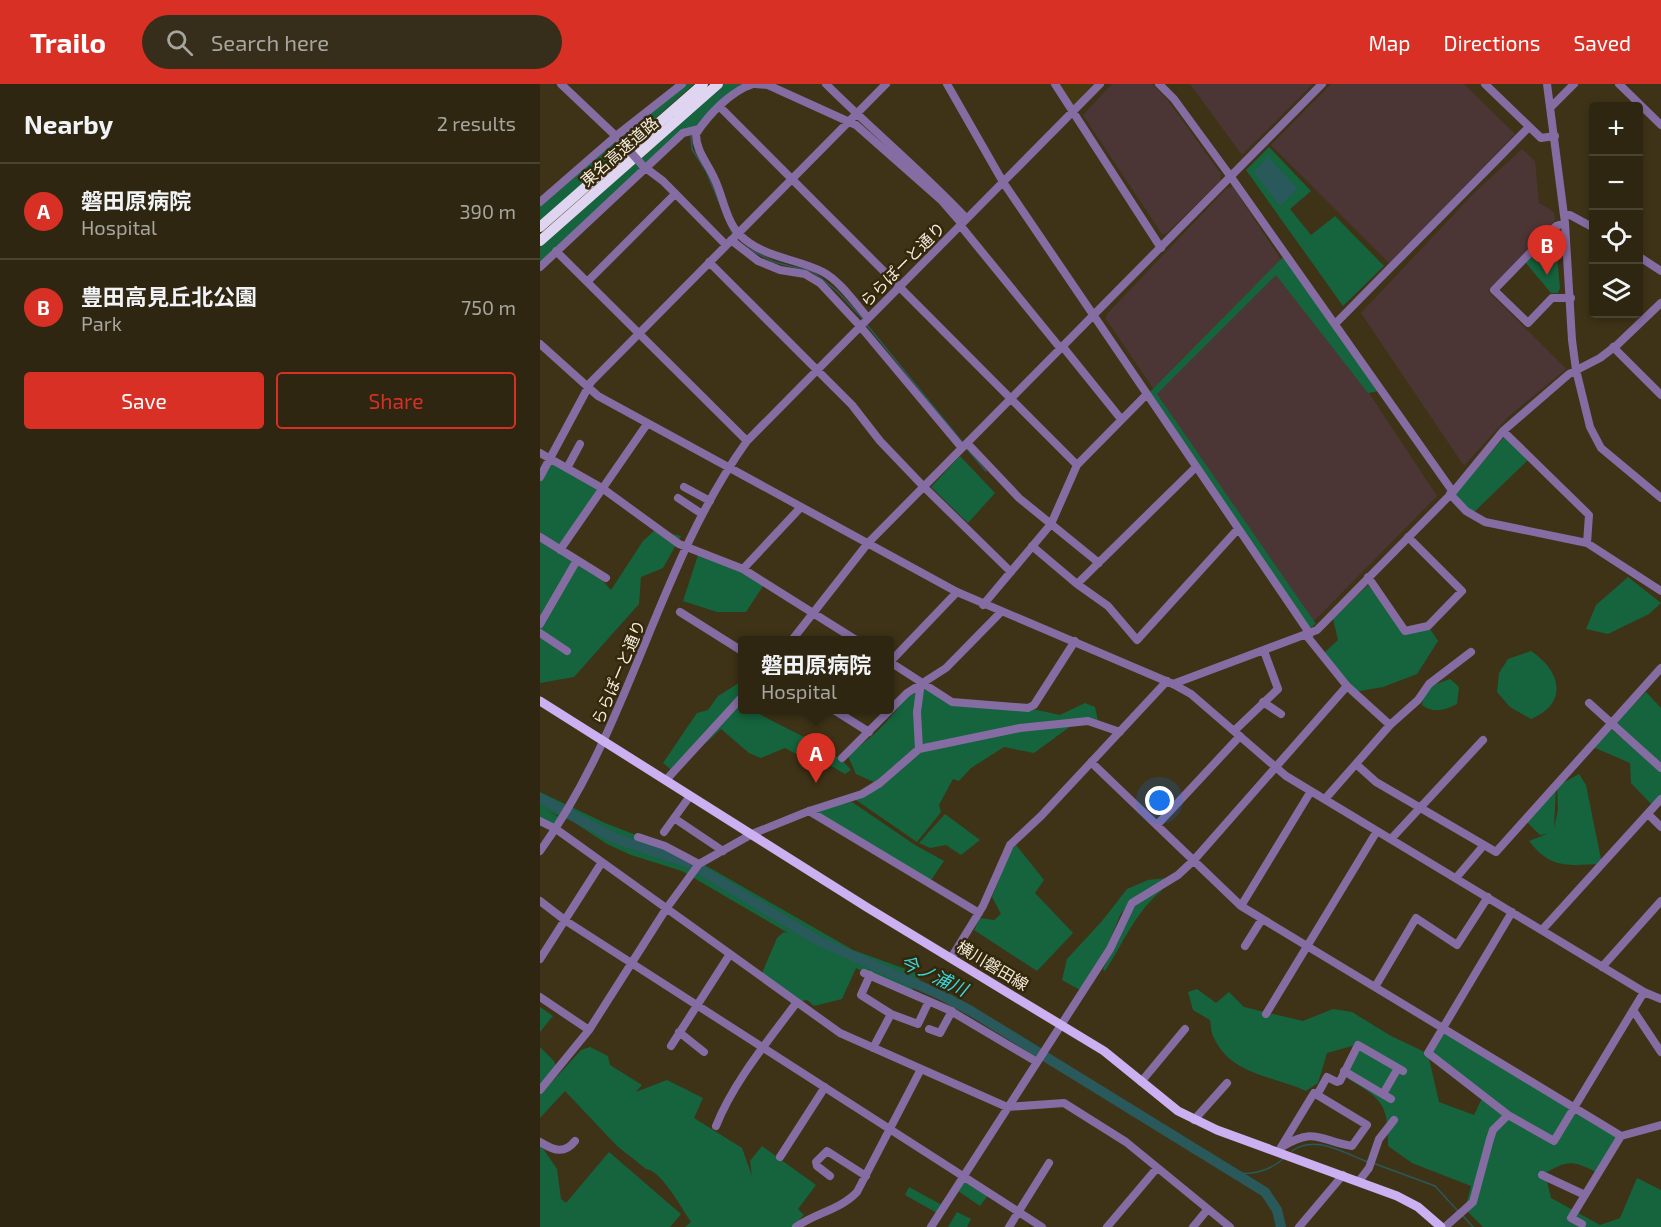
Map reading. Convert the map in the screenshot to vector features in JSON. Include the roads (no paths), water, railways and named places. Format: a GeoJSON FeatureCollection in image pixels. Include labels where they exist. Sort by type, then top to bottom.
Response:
{"type":"FeatureCollection","features":[{"type":"Feature","properties":{"kind":"highway","name":"東名高速道路"},"geometry":{"type":"LineString","coordinates":[[540,227],[703,84]]}},
{"type":"Feature","properties":{"kind":"highway","name":"東名高速道路"},"geometry":{"type":"LineString","coordinates":[[540,241],[718,84]]}},
{"type":"Feature","properties":{"kind":"main road","name":"横川磐田線"},"geometry":{"type":"LineString","coordinates":[[540,700],[690,796],[1104,1051],[1140,1082],[1194,1120],[1280,1149],[1359,1181],[1418,1207],[1443,1227]]}},
{"type":"Feature","properties":{"kind":"street"},"geometry":{"type":"LineString","coordinates":[[561,84],[645,167],[728,243],[758,261],[813,278],[860,326],[965,446],[1006,486],[1099,563]]}},
{"type":"Feature","properties":{"kind":"street"},"geometry":{"type":"LineString","coordinates":[[540,202],[682,84]]}},
{"type":"Feature","properties":{"kind":"street"},"geometry":{"type":"LineString","coordinates":[[826,84],[855,114],[922,172],[1121,419]]}},
{"type":"Feature","properties":{"kind":"street"},"geometry":{"type":"LineString","coordinates":[[540,477],[588,387],[790,178],[886,84]]}},
{"type":"Feature","properties":{"kind":"street"},"geometry":{"type":"LineString","coordinates":[[947,84],[1003,182],[1308,635],[1347,686],[1390,725]]}},
{"type":"Feature","properties":{"kind":"street"},"geometry":{"type":"LineString","coordinates":[[1055,84],[1161,248]]}},
{"type":"Feature","properties":{"kind":"street","name":"ららぽーと通り"},"geometry":{"type":"LineString","coordinates":[[540,851],[572,805],[604,740],[686,547],[729,466],[747,441],[1100,84]]}},
{"type":"Feature","properties":{"kind":"street"},"geometry":{"type":"LineString","coordinates":[[1159,84],[1174,99],[1231,177],[1466,511],[1485,522],[1587,543],[1661,591]]}},
{"type":"Feature","properties":{"kind":"street"},"geometry":{"type":"LineString","coordinates":[[795,636],[868,543],[1322,84]]}},
{"type":"Feature","properties":{"kind":"street"},"geometry":{"type":"LineString","coordinates":[[1485,84],[1541,138],[1555,136]]}},
{"type":"Feature","properties":{"kind":"street"},"geometry":{"type":"LineString","coordinates":[[1547,84],[1564,219],[1576,370],[1596,442],[1661,498]]}},
{"type":"Feature","properties":{"kind":"street"},"geometry":{"type":"LineString","coordinates":[[1551,107],[1574,84]]}},
{"type":"Feature","properties":{"kind":"street"},"geometry":{"type":"LineString","coordinates":[[1619,84],[1661,125]]}},
{"type":"Feature","properties":{"kind":"street"},"geometry":{"type":"LineString","coordinates":[[868,318],[826,274],[778,257],[738,233],[712,173],[699,152],[696,134],[720,107],[745,85],[768,85],[849,120],[941,200],[962,222]]}},
{"type":"Feature","properties":{"kind":"street"},"geometry":{"type":"LineString","coordinates":[[720,107],[1077,465]]}},
{"type":"Feature","properties":{"kind":"street"},"geometry":{"type":"LineString","coordinates":[[1335,324],[1529,127]]}},
{"type":"Feature","properties":{"kind":"street"},"geometry":{"type":"LineString","coordinates":[[540,267],[683,133],[699,129]]}},
{"type":"Feature","properties":{"kind":"street"},"geometry":{"type":"LineString","coordinates":[[587,282],[675,194]]}},
{"type":"Feature","properties":{"kind":"street"},"geometry":{"type":"LineString","coordinates":[[1571,298],[1552,298],[1528,323],[1494,290],[1564,219],[1570,215],[1589,226]]}},
{"type":"Feature","properties":{"kind":"street"},"geometry":{"type":"LineString","coordinates":[[556,251],[747,441]]}},
{"type":"Feature","properties":{"kind":"street"},"geometry":{"type":"LineString","coordinates":[[1643,259],[1661,271]]}},
{"type":"Feature","properties":{"kind":"street"},"geometry":{"type":"LineString","coordinates":[[710,262],[852,405],[880,441],[924,487],[1011,572]]}},
{"type":"Feature","properties":{"kind":"street"},"geometry":{"type":"LineString","coordinates":[[951,958],[979,913],[1010,845],[1170,683],[1308,635],[1452,493],[1503,431],[1534,401],[1576,370],[1600,358],[1613,348],[1661,303]]}},
{"type":"Feature","properties":{"kind":"street"},"geometry":{"type":"LineString","coordinates":[[542,348],[597,396],[957,592],[1000,613],[1075,641],[1170,683],[1205,704],[1274,767],[1311,791],[1644,992],[1661,999]]}},
{"type":"Feature","properties":{"kind":"street"},"geometry":{"type":"LineString","coordinates":[[1613,348],[1661,395]]}},
{"type":"Feature","properties":{"kind":"street"},"geometry":{"type":"LineString","coordinates":[[983,605],[1051,524],[1077,465],[1147,394]]}},
{"type":"Feature","properties":{"kind":"street"},"geometry":{"type":"LineString","coordinates":[[560,550],[647,424]]}},
{"type":"Feature","properties":{"kind":"street"},"geometry":{"type":"LineString","coordinates":[[1503,431],[1589,515],[1587,543]]}},
{"type":"Feature","properties":{"kind":"street"},"geometry":{"type":"LineString","coordinates":[[567,468],[580,444]]}},
{"type":"Feature","properties":{"kind":"street"},"geometry":{"type":"LineString","coordinates":[[540,453],[602,488],[686,547],[743,569],[850,636]]}},
{"type":"Feature","properties":{"kind":"street"},"geometry":{"type":"LineString","coordinates":[[1077,584],[1196,467]]}},
{"type":"Feature","properties":{"kind":"street"},"geometry":{"type":"LineString","coordinates":[[684,487],[710,501]]}},
{"type":"Feature","properties":{"kind":"street"},"geometry":{"type":"LineString","coordinates":[[678,498],[702,514]]}},
{"type":"Feature","properties":{"kind":"street"},"geometry":{"type":"LineString","coordinates":[[743,569],[801,507]]}},
{"type":"Feature","properties":{"kind":"street"},"geometry":{"type":"LineString","coordinates":[[1032,546],[1077,584],[1108,606],[1137,640],[1238,529]]}},
{"type":"Feature","properties":{"kind":"street"},"geometry":{"type":"LineString","coordinates":[[540,537],[606,578]]}},
{"type":"Feature","properties":{"kind":"street"},"geometry":{"type":"LineString","coordinates":[[1368,578],[1405,631],[1428,626],[1462,591],[1408,537]]}},
{"type":"Feature","properties":{"kind":"street"},"geometry":{"type":"LineString","coordinates":[[540,624],[577,561]]}},
{"type":"Feature","properties":{"kind":"street"},"geometry":{"type":"LineString","coordinates":[[894,658],[957,592]]}},
{"type":"Feature","properties":{"kind":"street"},"geometry":{"type":"LineString","coordinates":[[680,612],[738,648]]}},
{"type":"Feature","properties":{"kind":"street"},"geometry":{"type":"LineString","coordinates":[[894,708],[921,682],[946,668],[1000,613]]}},
{"type":"Feature","properties":{"kind":"street"},"geometry":{"type":"LineString","coordinates":[[540,633],[567,651]]}},
{"type":"Feature","properties":{"kind":"street"},"geometry":{"type":"LineString","coordinates":[[894,665],[952,702],[1028,708],[1034,705],[1075,641]]}},
{"type":"Feature","properties":{"kind":"street"},"geometry":{"type":"LineString","coordinates":[[1157,825],[1263,702],[1278,688],[1264,651]]}},
{"type":"Feature","properties":{"kind":"street"},"geometry":{"type":"LineString","coordinates":[[1324,799],[1390,725],[1418,700],[1429,684],[1471,652]]}},
{"type":"Feature","properties":{"kind":"street"},"geometry":{"type":"LineString","coordinates":[[1356,764],[1376,782],[1496,852],[1661,668]]}},
{"type":"Feature","properties":{"kind":"street"},"geometry":{"type":"LineString","coordinates":[[919,749],[918,712],[921,682]]}},
{"type":"Feature","properties":{"kind":"street"},"geometry":{"type":"LineString","coordinates":[[931,1227],[1110,949],[1132,903],[1178,875],[1194,860],[1347,686]]}},
{"type":"Feature","properties":{"kind":"street"},"geometry":{"type":"LineString","coordinates":[[666,780],[738,701]]}},
{"type":"Feature","properties":{"kind":"street"},"geometry":{"type":"LineString","coordinates":[[1263,702],[1281,714]]}},
{"type":"Feature","properties":{"kind":"street"},"geometry":{"type":"LineString","coordinates":[[1589,703],[1661,768]]}},
{"type":"Feature","properties":{"kind":"street"},"geometry":{"type":"LineString","coordinates":[[840,714],[869,732]]}},
{"type":"Feature","properties":{"kind":"street"},"geometry":{"type":"LineString","coordinates":[[843,758],[888,714]]}},
{"type":"Feature","properties":{"kind":"street"},"geometry":{"type":"LineString","coordinates":[[540,1090],[589,1030],[666,909],[699,864],[752,834],[809,811],[862,794],[880,783],[919,749],[1020,728],[1088,721],[1120,732]]}},
{"type":"Feature","properties":{"kind":"street"},"geometry":{"type":"LineString","coordinates":[[1391,839],[1483,740]]}},
{"type":"Feature","properties":{"kind":"street"},"geometry":{"type":"LineString","coordinates":[[1091,762],[1241,906],[1621,1136]]}},
{"type":"Feature","properties":{"kind":"street"},"geometry":{"type":"LineString","coordinates":[[1241,906],[1311,791]]}},
{"type":"Feature","properties":{"kind":"street"},"geometry":{"type":"LineString","coordinates":[[664,832],[690,796]]}},
{"type":"Feature","properties":{"kind":"street"},"geometry":{"type":"LineString","coordinates":[[1542,930],[1661,799]]}},
{"type":"Feature","properties":{"kind":"street"},"geometry":{"type":"LineString","coordinates":[[809,811],[979,913]]}},
{"type":"Feature","properties":{"kind":"street"},"geometry":{"type":"LineString","coordinates":[[1648,814],[1661,827]]}},
{"type":"Feature","properties":{"kind":"street"},"geometry":{"type":"LineString","coordinates":[[674,818],[723,851]]}},
{"type":"Feature","properties":{"kind":"street"},"geometry":{"type":"LineString","coordinates":[[540,821],[556,829],[840,1033],[1007,1107],[1064,1103],[1126,1142],[1230,1227]]}},
{"type":"Feature","properties":{"kind":"street"},"geometry":{"type":"LineString","coordinates":[[1266,1014],[1377,831]]}},
{"type":"Feature","properties":{"kind":"street"},"geometry":{"type":"LineString","coordinates":[[638,837],[665,846],[699,864]]}},
{"type":"Feature","properties":{"kind":"street"},"geometry":{"type":"LineString","coordinates":[[1456,878],[1484,845]]}},
{"type":"Feature","properties":{"kind":"street"},"geometry":{"type":"LineString","coordinates":[[540,959],[602,862]]}},
{"type":"Feature","properties":{"kind":"street"},"geometry":{"type":"LineString","coordinates":[[1375,987],[1416,918],[1457,945],[1488,897]]}},
{"type":"Feature","properties":{"kind":"street"},"geometry":{"type":"LineString","coordinates":[[540,901],[566,921],[1042,1227]]}},
{"type":"Feature","properties":{"kind":"street"},"geometry":{"type":"LineString","coordinates":[[1602,967],[1661,901]]}},
{"type":"Feature","properties":{"kind":"street"},"geometry":{"type":"LineString","coordinates":[[1512,912],[1428,1053],[1508,1115],[1554,1141],[1644,992]]}},
{"type":"Feature","properties":{"kind":"street"},"geometry":{"type":"LineString","coordinates":[[1245,946],[1262,919]]}},
{"type":"Feature","properties":{"kind":"street"},"geometry":{"type":"LineString","coordinates":[[671,1046],[730,954]]}},
{"type":"Feature","properties":{"kind":"street"},"geometry":{"type":"LineString","coordinates":[[929,1001],[918,1024],[891,1014],[861,995],[867,974],[952,1011],[1037,1062]]}},
{"type":"Feature","properties":{"kind":"street"},"geometry":{"type":"LineString","coordinates":[[540,997],[589,1030]]}},
{"type":"Feature","properties":{"kind":"street"},"geometry":{"type":"LineString","coordinates":[[716,1126],[723,1108],[797,1002]]}},
{"type":"Feature","properties":{"kind":"street"},"geometry":{"type":"LineString","coordinates":[[1633,1010],[1661,1052]]}},
{"type":"Feature","properties":{"kind":"street"},"geometry":{"type":"LineString","coordinates":[[929,1029],[940,1033],[952,1011]]}},
{"type":"Feature","properties":{"kind":"street"},"geometry":{"type":"LineString","coordinates":[[873,1048],[891,1014]]}},
{"type":"Feature","properties":{"kind":"street"},"geometry":{"type":"LineString","coordinates":[[1140,1082],[1185,1029]]}},
{"type":"Feature","properties":{"kind":"street"},"geometry":{"type":"LineString","coordinates":[[679,1032],[704,1052]]}},
{"type":"Feature","properties":{"kind":"street"},"geometry":{"type":"LineString","coordinates":[[1317,1095],[1327,1077],[1337,1082],[1358,1045],[1401,1069],[1383,1094]]}},
{"type":"Feature","properties":{"kind":"street"},"geometry":{"type":"LineString","coordinates":[[796,1227],[850,1200],[891,1130],[921,1069]]}},
{"type":"Feature","properties":{"kind":"street"},"geometry":{"type":"LineString","coordinates":[[1344,1071],[1391,1099]]}},
{"type":"Feature","properties":{"kind":"street"},"geometry":{"type":"LineString","coordinates":[[1194,1120],[1227,1083]]}},
{"type":"Feature","properties":{"kind":"street"},"geometry":{"type":"LineString","coordinates":[[780,1157],[825,1088]]}},
{"type":"Feature","properties":{"kind":"street"},"geometry":{"type":"LineString","coordinates":[[1314,1093],[1367,1125],[1355,1144],[1349,1146],[1313,1134],[1293,1140],[1280,1149],[1314,1093]]}},
{"type":"Feature","properties":{"kind":"street"},"geometry":{"type":"LineString","coordinates":[[1443,1227],[1473,1202],[1493,1130],[1508,1115]]}},
{"type":"Feature","properties":{"kind":"street"},"geometry":{"type":"LineString","coordinates":[[1359,1181],[1369,1168],[1379,1139],[1394,1120]]}},
{"type":"Feature","properties":{"kind":"street"},"geometry":{"type":"LineString","coordinates":[[1582,1224],[1571,1218],[1621,1136],[1661,1125]]}},
{"type":"Feature","properties":{"kind":"street"},"geometry":{"type":"LineString","coordinates":[[540,1142],[558,1151],[566,1149],[575,1141]]}},
{"type":"Feature","properties":{"kind":"street"},"geometry":{"type":"LineString","coordinates":[[831,1176],[817,1166],[816,1162],[827,1151],[866,1176]]}},
{"type":"Feature","properties":{"kind":"street"},"geometry":{"type":"LineString","coordinates":[[1009,1227],[1049,1163]]}},
{"type":"Feature","properties":{"kind":"street"},"geometry":{"type":"LineString","coordinates":[[1107,1227],[1157,1168]]}},
{"type":"Feature","properties":{"kind":"street"},"geometry":{"type":"LineString","coordinates":[[1299,1227],[1343,1175]]}},
{"type":"Feature","properties":{"kind":"street"},"geometry":{"type":"LineString","coordinates":[[1542,1175],[1585,1195]]}},
{"type":"Feature","properties":{"kind":"street"},"geometry":{"type":"LineString","coordinates":[[1193,1227],[1207,1210]]}},
{"type":"Feature","properties":{"kind":"water"},"geometry":{"type":"Polygon","coordinates":[[[1268,157],[1298,189],[1280,206],[1254,172],[1268,157]]]}},
{"type":"Feature","properties":{"kind":"waterway"},"geometry":{"type":"LineString","coordinates":[[718,92],[723,97],[718,101]]}},
{"type":"Feature","properties":{"kind":"waterway"},"geometry":{"type":"LineString","coordinates":[[696,126],[711,109]]}},
{"type":"Feature","properties":{"kind":"waterway"},"geometry":{"type":"LineString","coordinates":[[691,135],[692,149],[706,171],[733,235]]}},
{"type":"Feature","properties":{"kind":"waterway"},"geometry":{"type":"LineString","coordinates":[[747,248],[774,262],[813,272],[837,291],[863,319]]}},
{"type":"Feature","properties":{"kind":"waterway"},"geometry":{"type":"LineString","coordinates":[[867,325],[963,443]]}},
{"type":"Feature","properties":{"kind":"waterway"},"geometry":{"type":"LineString","coordinates":[[967,449],[986,471]]}},
{"type":"Feature","properties":{"kind":"waterway","name":"今ノ浦川"},"geometry":{"type":"LineString","coordinates":[[540,798],[614,838],[689,863],[817,940],[943,996],[971,1011],[1265,1192],[1277,1210],[1281,1227]]}},
{"type":"Feature","properties":{"kind":"waterway"},"geometry":{"type":"LineString","coordinates":[[1292,1151],[1310,1144],[1320,1145],[1368,1162]]}},
{"type":"Feature","properties":{"kind":"waterway"},"geometry":{"type":"LineString","coordinates":[[1232,1173],[1259,1172],[1283,1159]]}},
{"type":"Feature","properties":{"kind":"waterway"},"geometry":{"type":"LineString","coordinates":[[1373,1163],[1435,1186],[1458,1211]]}},
{"type":"Feature","properties":{"kind":"waterway"},"geometry":{"type":"LineString","coordinates":[[1463,1216],[1473,1227]]}},
{"type":"Feature","properties":{"kind":"place","name":"豊田高見丘北公園"},"geometry":{"type":"Point","coordinates":[1547,275]}},
{"type":"Feature","properties":{"kind":"place","name":"磐田原病院"},"geometry":{"type":"Point","coordinates":[816,783]}}]}
